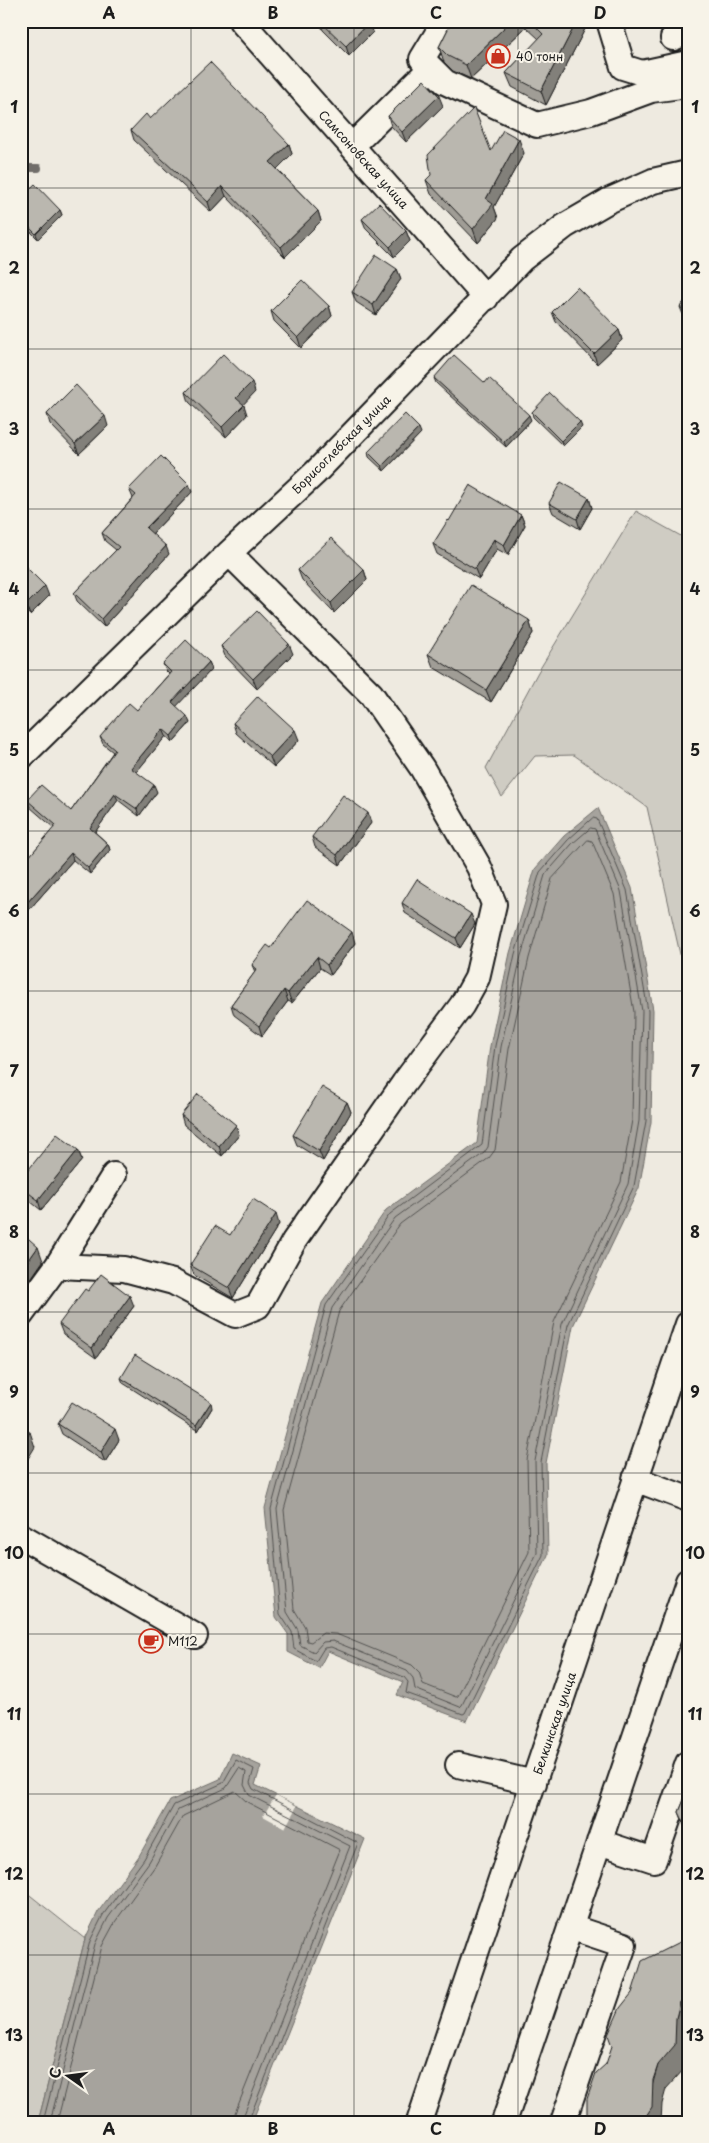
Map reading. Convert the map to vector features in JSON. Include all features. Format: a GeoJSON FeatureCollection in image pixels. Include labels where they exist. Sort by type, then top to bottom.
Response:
{"type":"FeatureCollection","features":[{"type":"Feature","properties":{"kind":"street","name":"Самсоновская улица"},"geometry":{"type":"LineString","coordinates":[[241,21],[486,298]]}},
{"type":"Feature","properties":{"kind":"street"},"geometry":{"type":"LineString","coordinates":[[445,21],[422,59],[445,82],[537,125],[591,112],[651,90],[688,84]]}},
{"type":"Feature","properties":{"kind":"street"},"geometry":{"type":"LineString","coordinates":[[610,21],[623,67],[642,73],[688,63]]}},
{"type":"Feature","properties":{"kind":"street"},"geometry":{"type":"LineString","coordinates":[[352,146],[431,68]]}},
{"type":"Feature","properties":{"kind":"street","name":"Борисоглебская улица"},"geometry":{"type":"LineString","coordinates":[[21,757],[229,553],[315,473],[522,259],[565,226],[630,190],[654,181],[688,173]]}},
{"type":"Feature","properties":{"kind":"street"},"geometry":{"type":"LineString","coordinates":[[56,1266],[124,1269],[173,1282],[236,1315],[258,1306],[294,1241],[462,1005],[477,978],[494,904],[479,867],[422,768],[371,694],[229,553]]}},
{"type":"Feature","properties":{"kind":"street"},"geometry":{"type":"LineString","coordinates":[[21,1315],[56,1266],[114,1176]]}},
{"type":"Feature","properties":{"kind":"street","name":"Белкинская улица"},"geometry":{"type":"LineString","coordinates":[[419,2122],[635,1479],[679,1381],[688,1324]]}},
{"type":"Feature","properties":{"kind":"street"},"geometry":{"type":"LineString","coordinates":[[635,1479],[688,1499]]}},
{"type":"Feature","properties":{"kind":"street"},"geometry":{"type":"LineString","coordinates":[[21,1536],[195,1636]]}},
{"type":"Feature","properties":{"kind":"street"},"geometry":{"type":"LineString","coordinates":[[504,2122],[688,1581]]}},
{"type":"Feature","properties":{"kind":"street"},"geometry":{"type":"LineString","coordinates":[[599,1842],[654,1860],[688,1763]]}},
{"type":"Feature","properties":{"kind":"street"},"geometry":{"type":"LineString","coordinates":[[458,1765],[534,1783]]}},
{"type":"Feature","properties":{"kind":"street"},"geometry":{"type":"LineString","coordinates":[[564,2122],[624,1945],[570,1927]]}},
{"type":"Feature","properties":{"kind":"shaded area"},"geometry":{"type":"Polygon","coordinates":[[[636,511],[688,540],[688,1003],[684,972],[647,807],[574,755],[535,756],[502,797],[486,768],[538,672],[636,511]]]}},
{"type":"Feature","properties":{"kind":"shaded area"},"geometry":{"type":"Polygon","coordinates":[[[21,1888],[85,1939],[38,2122],[21,2122],[21,1888]]]}},
{"type":"Feature","properties":{"kind":"water"},"geometry":{"type":"Polygon","coordinates":[[[598,808],[632,888],[653,1010],[651,1122],[639,1188],[573,1326],[546,1463],[548,1555],[467,1721],[397,1695],[403,1682],[328,1651],[319,1668],[288,1652],[288,1634],[276,1617],[265,1508],[322,1303],[386,1210],[477,1143],[490,1046],[510,953],[535,869],[564,836],[598,808]]]}},
{"type":"Feature","properties":{"kind":"water"},"geometry":{"type":"Polygon","coordinates":[[[232,1753],[261,1766],[255,1785],[365,1839],[252,2122],[38,2122],[85,1939],[98,1912],[139,1856],[170,1801],[220,1779],[232,1753]]]}},
{"type":"Feature","properties":{"kind":"pier"},"geometry":{"type":"Polygon","coordinates":[[[276,1795],[297,1806],[285,1828],[263,1816],[276,1795]]]}},
{"type":"Feature","properties":{"kind":"building"},"geometry":{"type":"Polygon","coordinates":[[[320,21],[368,21],[369,22],[346,46],[320,21]]]}},
{"type":"Feature","properties":{"kind":"building"},"geometry":{"type":"Polygon","coordinates":[[[452,21],[511,21],[466,65],[448,56],[439,47],[452,21]]]}},
{"type":"Feature","properties":{"kind":"building"},"geometry":{"type":"Polygon","coordinates":[[[530,21],[577,21],[541,91],[506,73],[543,34],[530,21]]]}},
{"type":"Feature","properties":{"kind":"building"},"geometry":{"type":"Polygon","coordinates":[[[210,62],[289,144],[270,162],[318,211],[281,247],[222,186],[208,202],[131,130],[146,114],[150,119],[210,62]]]}},
{"type":"Feature","properties":{"kind":"building"},"geometry":{"type":"Polygon","coordinates":[[[424,80],[439,96],[402,132],[388,116],[424,80]]]}},
{"type":"Feature","properties":{"kind":"building"},"geometry":{"type":"Polygon","coordinates":[[[474,108],[491,151],[503,130],[519,139],[486,199],[493,204],[473,229],[426,180],[431,175],[428,155],[474,108]]]}},
{"type":"Feature","properties":{"kind":"building"},"geometry":{"type":"Polygon","coordinates":[[[35,184],[60,210],[36,234],[21,219],[21,197],[35,184]]]}},
{"type":"Feature","properties":{"kind":"building"},"geometry":{"type":"Polygon","coordinates":[[[379,203],[406,231],[390,247],[362,219],[379,203]]]}},
{"type":"Feature","properties":{"kind":"building"},"geometry":{"type":"Polygon","coordinates":[[[376,255],[397,269],[373,305],[352,292],[376,255]]]}},
{"type":"Feature","properties":{"kind":"building"},"geometry":{"type":"Polygon","coordinates":[[[302,280],[329,306],[298,338],[271,311],[302,280]]]}},
{"type":"Feature","properties":{"kind":"building"},"geometry":{"type":"Polygon","coordinates":[[[577,287],[619,330],[594,354],[552,312],[577,287]]]}},
{"type":"Feature","properties":{"kind":"building"},"geometry":{"type":"Polygon","coordinates":[[[688,297],[688,313],[680,307],[688,297]]]}},
{"type":"Feature","properties":{"kind":"building"},"geometry":{"type":"Polygon","coordinates":[[[223,354],[252,382],[236,398],[244,405],[222,427],[186,392],[223,354]]]}},
{"type":"Feature","properties":{"kind":"building"},"geometry":{"type":"Polygon","coordinates":[[[454,355],[485,383],[489,378],[529,415],[504,442],[434,378],[454,355]]]}},
{"type":"Feature","properties":{"kind":"building"},"geometry":{"type":"Polygon","coordinates":[[[76,385],[105,416],[75,444],[47,414],[76,385]]]}},
{"type":"Feature","properties":{"kind":"building"},"geometry":{"type":"Polygon","coordinates":[[[550,393],[580,422],[561,441],[532,412],[550,393]]]}},
{"type":"Feature","properties":{"kind":"building"},"geometry":{"type":"Polygon","coordinates":[[[405,414],[419,428],[382,466],[368,452],[405,414]]]}},
{"type":"Feature","properties":{"kind":"building"},"geometry":{"type":"Polygon","coordinates":[[[161,456],[189,484],[146,528],[166,546],[101,619],[74,593],[119,547],[102,533],[136,495],[129,489],[161,456]]]}},
{"type":"Feature","properties":{"kind":"building"},"geometry":{"type":"Polygon","coordinates":[[[561,482],[589,498],[577,519],[549,503],[561,482]]]}},
{"type":"Feature","properties":{"kind":"building"},"geometry":{"type":"Polygon","coordinates":[[[470,485],[521,515],[504,545],[494,539],[475,569],[433,544],[470,485]]]}},
{"type":"Feature","properties":{"kind":"building"},"geometry":{"type":"Polygon","coordinates":[[[331,538],[364,570],[331,603],[298,570],[331,538]]]}},
{"type":"Feature","properties":{"kind":"building"},"geometry":{"type":"Polygon","coordinates":[[[21,562],[45,586],[26,605],[21,601],[21,562]]]}},
{"type":"Feature","properties":{"kind":"building"},"geometry":{"type":"Polygon","coordinates":[[[471,585],[529,620],[486,690],[428,654],[471,585]]]}},
{"type":"Feature","properties":{"kind":"building"},"geometry":{"type":"Polygon","coordinates":[[[257,611],[289,644],[253,679],[221,646],[257,611]]]}},
{"type":"Feature","properties":{"kind":"building"},"geometry":{"type":"Polygon","coordinates":[[[186,640],[209,662],[172,702],[187,716],[171,736],[163,729],[131,768],[154,785],[137,809],[115,794],[90,828],[108,844],[88,868],[71,853],[26,904],[21,901],[21,861],[26,856],[28,858],[56,825],[27,800],[41,785],[71,811],[115,750],[100,737],[129,703],[137,710],[171,672],[163,664],[186,640]]]}},
{"type":"Feature","properties":{"kind":"building"},"geometry":{"type":"Polygon","coordinates":[[[258,696],[295,730],[270,757],[233,723],[258,696]]]}},
{"type":"Feature","properties":{"kind":"building"},"geometry":{"type":"Polygon","coordinates":[[[343,795],[368,813],[337,855],[312,837],[343,795]]]}},
{"type":"Feature","properties":{"kind":"building"},"geometry":{"type":"Polygon","coordinates":[[[417,879],[471,914],[456,938],[402,903],[417,879]]]}},
{"type":"Feature","properties":{"kind":"building"},"geometry":{"type":"Polygon","coordinates":[[[307,900],[352,932],[327,965],[317,957],[288,993],[284,990],[259,1026],[231,1005],[257,969],[252,965],[267,945],[271,948],[307,900]]]}},
{"type":"Feature","properties":{"kind":"building"},"geometry":{"type":"Polygon","coordinates":[[[322,1087],[347,1102],[319,1151],[293,1135],[322,1087]]]}},
{"type":"Feature","properties":{"kind":"building"},"geometry":{"type":"Polygon","coordinates":[[[198,1094],[236,1125],[219,1146],[181,1115],[198,1094]]]}},
{"type":"Feature","properties":{"kind":"building"},"geometry":{"type":"Polygon","coordinates":[[[57,1134],[78,1150],[38,1200],[21,1187],[21,1179],[57,1134]]]}},
{"type":"Feature","properties":{"kind":"building"},"geometry":{"type":"Polygon","coordinates":[[[253,1199],[276,1214],[229,1288],[190,1265],[215,1226],[230,1235],[253,1199]]]}},
{"type":"Feature","properties":{"kind":"building"},"geometry":{"type":"Polygon","coordinates":[[[21,1232],[38,1247],[21,1271],[21,1232]]]}},
{"type":"Feature","properties":{"kind":"building"},"geometry":{"type":"Polygon","coordinates":[[[101,1274],[130,1296],[92,1348],[59,1324],[85,1289],[88,1291],[101,1274]]]}},
{"type":"Feature","properties":{"kind":"building"},"geometry":{"type":"Polygon","coordinates":[[[135,1355],[211,1402],[196,1425],[121,1378],[135,1355]]]}},
{"type":"Feature","properties":{"kind":"building"},"geometry":{"type":"Polygon","coordinates":[[[72,1402],[115,1429],[101,1452],[58,1424],[72,1402]]]}},
{"type":"Feature","properties":{"kind":"building"},"geometry":{"type":"Polygon","coordinates":[[[21,1428],[30,1432],[21,1447],[21,1428]]]}},
{"type":"Feature","properties":{"kind":"building"},"geometry":{"type":"Polygon","coordinates":[[[688,1790],[688,1831],[679,1812],[688,1790]]]}},
{"type":"Feature","properties":{"kind":"building"},"geometry":{"type":"Polygon","coordinates":[[[688,1938],[688,1997],[680,2002],[676,2018],[675,2045],[658,2065],[653,2080],[652,2107],[642,2122],[586,2122],[587,2099],[596,2073],[606,2064],[612,2046],[608,2035],[620,2008],[632,1993],[642,1961],[688,1938]]]}},
{"type":"Feature","properties":{"kind":"waterway"},"geometry":{"type":"LineString","coordinates":[[21,168],[38,168]]}},
{"type":"Feature","properties":{"kind":"place","name":"40 тонн"},"geometry":{"type":"Point","coordinates":[498,56]}},
{"type":"Feature","properties":{"kind":"place","name":"М112"},"geometry":{"type":"Point","coordinates":[151,1641]}}]}
